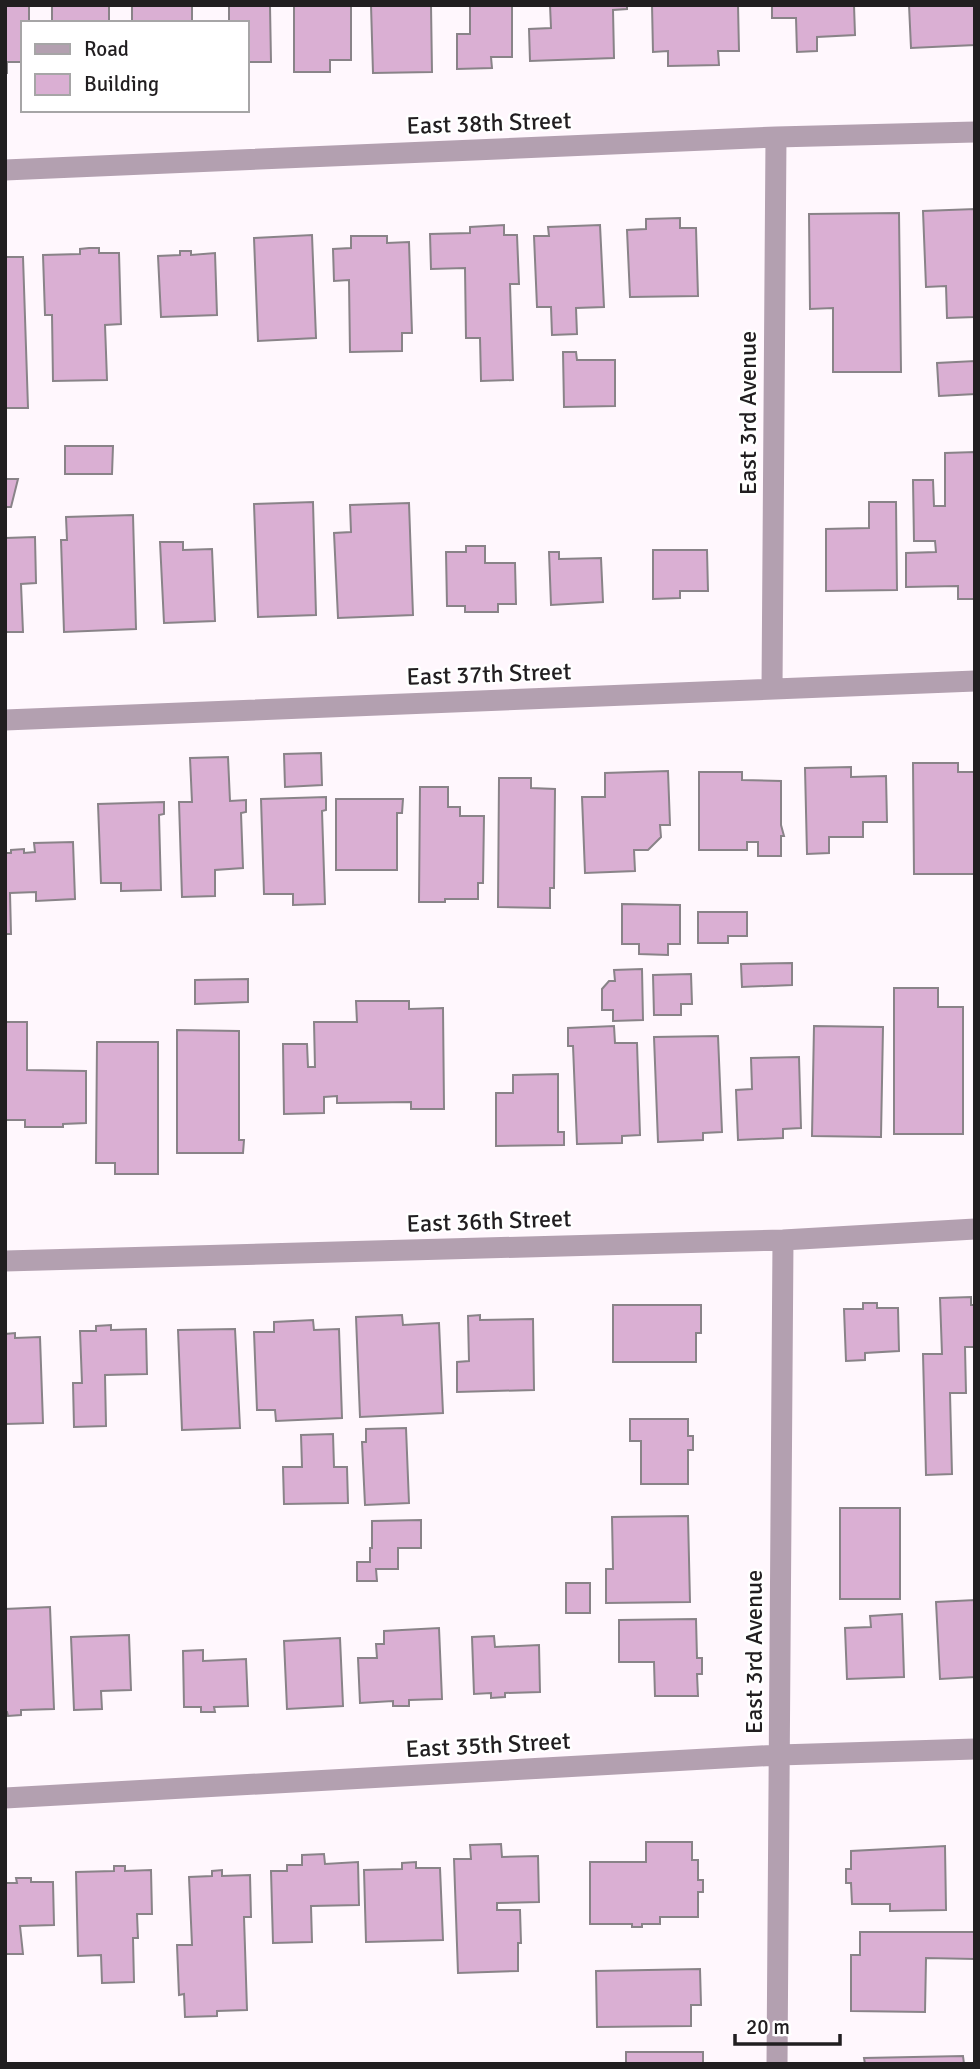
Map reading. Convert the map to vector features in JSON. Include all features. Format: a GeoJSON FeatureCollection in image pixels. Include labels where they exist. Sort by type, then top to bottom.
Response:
{"type":"FeatureCollection","features":[{"type":"Feature","properties":{"kind":"street","name":"East 38th Street"},"geometry":{"type":"LineString","coordinates":[[5,170],[776,137],[975,132]]}},
{"type":"Feature","properties":{"kind":"street","name":"East 3rd Avenue"},"geometry":{"type":"LineString","coordinates":[[772,689],[776,137]]}},
{"type":"Feature","properties":{"kind":"street","name":"East 37th Street"},"geometry":{"type":"LineString","coordinates":[[5,720],[975,681]]}},
{"type":"Feature","properties":{"kind":"street","name":"East 36th Street"},"geometry":{"type":"LineString","coordinates":[[5,1261],[783,1240],[975,1229]]}},
{"type":"Feature","properties":{"kind":"street","name":"East 3rd Avenue"},"geometry":{"type":"LineString","coordinates":[[778,2064],[783,1240]]}},
{"type":"Feature","properties":{"kind":"street","name":"East 35th Street"},"geometry":{"type":"LineString","coordinates":[[5,1798],[779,1755],[975,1749]]}},
{"type":"Feature","properties":{"kind":"building"},"geometry":{"type":"Polygon","coordinates":[[[5,5],[29,5],[29,21],[21,21],[21,62],[7,62],[5,73],[5,5]]]}},
{"type":"Feature","properties":{"kind":"building"},"geometry":{"type":"Polygon","coordinates":[[[132,5],[192,5],[192,21],[132,21],[132,5]]]}},
{"type":"Feature","properties":{"kind":"building"},"geometry":{"type":"Polygon","coordinates":[[[294,5],[351,5],[351,60],[330,60],[330,72],[294,72],[294,5]]]}},
{"type":"Feature","properties":{"kind":"building"},"geometry":{"type":"Polygon","coordinates":[[[371,5],[431,5],[432,72],[373,73],[371,5]]]}},
{"type":"Feature","properties":{"kind":"building"},"geometry":{"type":"Polygon","coordinates":[[[470,5],[512,5],[512,57],[491,57],[492,68],[457,69],[457,34],[470,34],[470,5]]]}},
{"type":"Feature","properties":{"kind":"building"},"geometry":{"type":"Polygon","coordinates":[[[550,5],[627,5],[627,9],[613,10],[614,58],[530,61],[529,29],[551,28],[550,5]]]}},
{"type":"Feature","properties":{"kind":"building"},"geometry":{"type":"Polygon","coordinates":[[[652,5],[738,5],[739,51],[718,51],[719,65],[668,66],[668,51],[653,52],[652,5]]]}},
{"type":"Feature","properties":{"kind":"building"},"geometry":{"type":"Polygon","coordinates":[[[772,5],[854,5],[855,35],[817,37],[817,51],[797,52],[796,18],[772,18],[772,5]]]}},
{"type":"Feature","properties":{"kind":"building"},"geometry":{"type":"Polygon","coordinates":[[[909,5],[975,5],[975,45],[911,48],[909,5]]]}},
{"type":"Feature","properties":{"kind":"building"},"geometry":{"type":"Polygon","coordinates":[[[52,6],[109,6],[109,21],[52,21],[52,6]]]}},
{"type":"Feature","properties":{"kind":"building"},"geometry":{"type":"Polygon","coordinates":[[[229,6],[270,6],[271,62],[249,62],[248,73],[248,21],[229,21],[229,6]]]}},
{"type":"Feature","properties":{"kind":"building"},"geometry":{"type":"Polygon","coordinates":[[[975,209],[975,317],[947,318],[946,286],[926,287],[923,211],[975,209]]]}},
{"type":"Feature","properties":{"kind":"building"},"geometry":{"type":"Polygon","coordinates":[[[899,213],[901,372],[833,372],[833,308],[810,309],[809,214],[899,213]]]}},
{"type":"Feature","properties":{"kind":"building"},"geometry":{"type":"Polygon","coordinates":[[[680,218],[680,228],[696,228],[698,296],[630,297],[627,230],[646,229],[646,219],[680,218]]]}},
{"type":"Feature","properties":{"kind":"building"},"geometry":{"type":"Polygon","coordinates":[[[504,225],[504,235],[517,235],[519,284],[510,284],[513,380],[481,381],[480,338],[466,338],[465,268],[431,269],[430,234],[470,233],[470,227],[504,225]]]}},
{"type":"Feature","properties":{"kind":"building"},"geometry":{"type":"Polygon","coordinates":[[[600,225],[604,307],[576,308],[577,334],[552,335],[551,307],[537,307],[534,236],[549,236],[548,227],[600,225]]]}},
{"type":"Feature","properties":{"kind":"building"},"geometry":{"type":"Polygon","coordinates":[[[312,235],[316,338],[258,341],[254,238],[312,235]]]}},
{"type":"Feature","properties":{"kind":"building"},"geometry":{"type":"Polygon","coordinates":[[[351,236],[387,236],[387,243],[409,242],[412,333],[402,333],[402,351],[350,352],[349,280],[334,281],[333,249],[351,248],[351,236]]]}},
{"type":"Feature","properties":{"kind":"building"},"geometry":{"type":"Polygon","coordinates":[[[99,248],[99,253],[119,253],[121,324],[105,325],[107,380],[53,381],[52,315],[45,315],[43,255],[80,254],[80,249],[99,248]]]}},
{"type":"Feature","properties":{"kind":"building"},"geometry":{"type":"Polygon","coordinates":[[[180,251],[191,251],[191,255],[215,253],[217,315],[161,317],[158,256],[180,255],[180,251]]]}},
{"type":"Feature","properties":{"kind":"building"},"geometry":{"type":"Polygon","coordinates":[[[5,257],[23,257],[28,408],[5,408],[5,257]]]}},
{"type":"Feature","properties":{"kind":"building"},"geometry":{"type":"Polygon","coordinates":[[[563,352],[576,352],[577,360],[615,360],[615,406],[564,407],[563,352]]]}},
{"type":"Feature","properties":{"kind":"building"},"geometry":{"type":"Polygon","coordinates":[[[975,361],[975,394],[939,396],[937,363],[975,361]]]}},
{"type":"Feature","properties":{"kind":"building"},"geometry":{"type":"Polygon","coordinates":[[[65,446],[113,446],[112,474],[65,474],[65,446]]]}},
{"type":"Feature","properties":{"kind":"building"},"geometry":{"type":"Polygon","coordinates":[[[975,452],[975,599],[958,599],[958,586],[906,587],[906,553],[936,552],[935,541],[914,541],[913,480],[933,480],[934,506],[945,506],[945,453],[975,452]]]}},
{"type":"Feature","properties":{"kind":"building"},"geometry":{"type":"Polygon","coordinates":[[[5,479],[18,479],[11,507],[5,507],[5,479]]]}},
{"type":"Feature","properties":{"kind":"building"},"geometry":{"type":"Polygon","coordinates":[[[313,502],[316,615],[258,617],[254,504],[313,502]]]}},
{"type":"Feature","properties":{"kind":"building"},"geometry":{"type":"Polygon","coordinates":[[[869,502],[896,502],[897,590],[826,591],[826,529],[869,528],[869,502]]]}},
{"type":"Feature","properties":{"kind":"building"},"geometry":{"type":"Polygon","coordinates":[[[409,503],[413,615],[338,618],[334,533],[351,532],[350,505],[409,503]]]}},
{"type":"Feature","properties":{"kind":"building"},"geometry":{"type":"Polygon","coordinates":[[[133,515],[136,629],[64,632],[61,540],[67,540],[66,517],[133,515]]]}},
{"type":"Feature","properties":{"kind":"building"},"geometry":{"type":"Polygon","coordinates":[[[35,537],[36,583],[21,584],[23,632],[5,632],[6,538],[35,537]]]}},
{"type":"Feature","properties":{"kind":"building"},"geometry":{"type":"Polygon","coordinates":[[[160,542],[183,542],[183,550],[212,549],[215,621],[164,623],[160,542]]]}},
{"type":"Feature","properties":{"kind":"building"},"geometry":{"type":"Polygon","coordinates":[[[466,546],[485,546],[485,563],[515,563],[516,604],[498,604],[498,612],[465,612],[465,606],[447,606],[446,552],[466,552],[466,546]]]}},
{"type":"Feature","properties":{"kind":"building"},"geometry":{"type":"Polygon","coordinates":[[[653,550],[707,550],[708,591],[680,591],[680,598],[653,599],[653,550]]]}},
{"type":"Feature","properties":{"kind":"building"},"geometry":{"type":"Polygon","coordinates":[[[549,552],[559,552],[559,559],[601,558],[603,602],[551,605],[549,552]]]}},
{"type":"Feature","properties":{"kind":"building"},"geometry":{"type":"Polygon","coordinates":[[[321,753],[322,785],[285,787],[284,754],[321,753]]]}},
{"type":"Feature","properties":{"kind":"building"},"geometry":{"type":"Polygon","coordinates":[[[228,757],[230,801],[246,800],[246,812],[241,813],[243,868],[215,870],[215,896],[182,897],[179,802],[192,802],[190,758],[228,757]]]}},
{"type":"Feature","properties":{"kind":"building"},"geometry":{"type":"Polygon","coordinates":[[[913,763],[958,763],[958,772],[975,772],[975,874],[914,874],[913,763]]]}},
{"type":"Feature","properties":{"kind":"building"},"geometry":{"type":"Polygon","coordinates":[[[851,767],[851,777],[886,776],[887,822],[863,822],[863,837],[829,837],[829,853],[807,854],[805,768],[851,767]]]}},
{"type":"Feature","properties":{"kind":"building"},"geometry":{"type":"Polygon","coordinates":[[[668,771],[670,825],[660,825],[661,837],[648,850],[634,850],[635,871],[585,873],[582,797],[605,797],[605,773],[668,771]]]}},
{"type":"Feature","properties":{"kind":"building"},"geometry":{"type":"Polygon","coordinates":[[[699,772],[742,772],[742,780],[781,781],[781,825],[784,836],[781,836],[781,856],[758,856],[758,842],[747,842],[747,850],[699,850],[699,772]]]}},
{"type":"Feature","properties":{"kind":"building"},"geometry":{"type":"Polygon","coordinates":[[[499,778],[531,778],[531,788],[555,789],[554,888],[550,888],[550,908],[498,907],[499,778]]]}},
{"type":"Feature","properties":{"kind":"building"},"geometry":{"type":"Polygon","coordinates":[[[420,787],[448,787],[448,807],[460,807],[460,816],[484,816],[483,883],[478,883],[478,899],[419,902],[420,787]]]}},
{"type":"Feature","properties":{"kind":"building"},"geometry":{"type":"Polygon","coordinates":[[[326,797],[326,810],[322,811],[325,904],[293,905],[293,894],[264,894],[261,799],[326,797]]]}},
{"type":"Feature","properties":{"kind":"building"},"geometry":{"type":"Polygon","coordinates":[[[336,799],[403,799],[402,813],[397,813],[397,870],[336,870],[336,799]]]}},
{"type":"Feature","properties":{"kind":"building"},"geometry":{"type":"Polygon","coordinates":[[[164,802],[164,814],[159,815],[161,890],[121,891],[121,883],[101,883],[98,804],[164,802]]]}},
{"type":"Feature","properties":{"kind":"building"},"geometry":{"type":"Polygon","coordinates":[[[73,842],[75,899],[36,901],[36,892],[10,893],[11,934],[5,934],[5,853],[24,849],[24,853],[35,852],[34,843],[73,842]]]}},
{"type":"Feature","properties":{"kind":"building"},"geometry":{"type":"Polygon","coordinates":[[[622,904],[680,905],[680,944],[668,944],[668,955],[639,954],[639,944],[622,944],[622,904]]]}},
{"type":"Feature","properties":{"kind":"building"},"geometry":{"type":"Polygon","coordinates":[[[698,912],[747,912],[747,936],[728,936],[728,943],[698,943],[698,912]]]}},
{"type":"Feature","properties":{"kind":"building"},"geometry":{"type":"Polygon","coordinates":[[[792,963],[792,985],[742,987],[741,964],[792,963]]]}},
{"type":"Feature","properties":{"kind":"building"},"geometry":{"type":"Polygon","coordinates":[[[642,969],[643,1020],[613,1021],[613,1010],[602,1010],[602,989],[609,981],[615,981],[614,970],[642,969]]]}},
{"type":"Feature","properties":{"kind":"building"},"geometry":{"type":"Polygon","coordinates":[[[691,974],[692,1004],[681,1004],[681,1015],[654,1015],[653,975],[691,974]]]}},
{"type":"Feature","properties":{"kind":"building"},"geometry":{"type":"Polygon","coordinates":[[[248,979],[248,1002],[195,1004],[195,980],[248,979]]]}},
{"type":"Feature","properties":{"kind":"building"},"geometry":{"type":"Polygon","coordinates":[[[894,988],[938,988],[938,1007],[963,1007],[963,1134],[894,1134],[894,988]]]}},
{"type":"Feature","properties":{"kind":"building"},"geometry":{"type":"Polygon","coordinates":[[[356,1001],[409,1001],[409,1009],[443,1008],[444,1109],[411,1109],[411,1102],[337,1103],[337,1096],[324,1097],[324,1113],[284,1114],[283,1044],[307,1044],[308,1067],[315,1067],[314,1022],[357,1022],[356,1001]]]}},
{"type":"Feature","properties":{"kind":"building"},"geometry":{"type":"Polygon","coordinates":[[[5,1022],[27,1022],[27,1070],[86,1071],[86,1123],[63,1124],[63,1127],[25,1127],[25,1120],[5,1120],[5,1022]]]}},
{"type":"Feature","properties":{"kind":"building"},"geometry":{"type":"Polygon","coordinates":[[[614,1026],[615,1043],[637,1043],[640,1135],[622,1136],[622,1143],[577,1144],[573,1046],[568,1046],[568,1028],[614,1026]]]}},
{"type":"Feature","properties":{"kind":"building"},"geometry":{"type":"Polygon","coordinates":[[[814,1026],[883,1027],[881,1137],[812,1136],[814,1026]]]}},
{"type":"Feature","properties":{"kind":"building"},"geometry":{"type":"Polygon","coordinates":[[[177,1030],[239,1031],[239,1140],[244,1140],[243,1153],[177,1153],[177,1030]]]}},
{"type":"Feature","properties":{"kind":"building"},"geometry":{"type":"Polygon","coordinates":[[[718,1036],[722,1132],[703,1133],[703,1140],[658,1142],[654,1037],[718,1036]]]}},
{"type":"Feature","properties":{"kind":"building"},"geometry":{"type":"Polygon","coordinates":[[[97,1042],[158,1042],[158,1174],[115,1174],[115,1163],[96,1163],[97,1042]]]}},
{"type":"Feature","properties":{"kind":"building"},"geometry":{"type":"Polygon","coordinates":[[[799,1057],[801,1128],[783,1129],[783,1138],[738,1140],[736,1090],[752,1089],[751,1058],[799,1057]]]}},
{"type":"Feature","properties":{"kind":"building"},"geometry":{"type":"Polygon","coordinates":[[[558,1074],[558,1132],[564,1132],[564,1145],[496,1146],[496,1093],[513,1093],[513,1075],[558,1074]]]}},
{"type":"Feature","properties":{"kind":"building"},"geometry":{"type":"Polygon","coordinates":[[[971,1297],[971,1305],[975,1305],[975,1347],[965,1347],[966,1393],[950,1393],[952,1474],[926,1475],[923,1354],[942,1354],[940,1298],[971,1297]]]}},
{"type":"Feature","properties":{"kind":"building"},"geometry":{"type":"Polygon","coordinates":[[[863,1303],[877,1303],[877,1308],[898,1308],[899,1351],[865,1353],[865,1360],[846,1361],[844,1309],[863,1309],[863,1303]]]}},
{"type":"Feature","properties":{"kind":"building"},"geometry":{"type":"Polygon","coordinates":[[[613,1305],[701,1305],[701,1333],[696,1333],[696,1362],[613,1362],[613,1305]]]}},
{"type":"Feature","properties":{"kind":"building"},"geometry":{"type":"Polygon","coordinates":[[[402,1315],[403,1325],[439,1323],[443,1413],[360,1417],[356,1317],[402,1315]]]}},
{"type":"Feature","properties":{"kind":"building"},"geometry":{"type":"Polygon","coordinates":[[[480,1315],[480,1320],[533,1319],[534,1390],[457,1392],[457,1362],[469,1361],[468,1316],[480,1315]]]}},
{"type":"Feature","properties":{"kind":"building"},"geometry":{"type":"Polygon","coordinates":[[[313,1320],[314,1330],[339,1329],[342,1418],[276,1421],[275,1410],[257,1410],[254,1332],[274,1332],[274,1322],[313,1320]]]}},
{"type":"Feature","properties":{"kind":"building"},"geometry":{"type":"Polygon","coordinates":[[[111,1325],[111,1330],[146,1329],[147,1374],[105,1375],[106,1426],[74,1427],[73,1383],[82,1383],[80,1331],[96,1331],[96,1326],[111,1325]]]}},
{"type":"Feature","properties":{"kind":"building"},"geometry":{"type":"Polygon","coordinates":[[[235,1329],[240,1428],[182,1430],[178,1330],[235,1329]]]}},
{"type":"Feature","properties":{"kind":"building"},"geometry":{"type":"Polygon","coordinates":[[[15,1333],[15,1338],[40,1337],[43,1423],[5,1424],[5,1334],[15,1333]]]}},
{"type":"Feature","properties":{"kind":"building"},"geometry":{"type":"Polygon","coordinates":[[[630,1419],[688,1419],[688,1436],[693,1436],[693,1450],[688,1450],[688,1484],[641,1484],[641,1441],[630,1441],[630,1419]]]}},
{"type":"Feature","properties":{"kind":"building"},"geometry":{"type":"Polygon","coordinates":[[[406,1428],[409,1503],[365,1505],[362,1442],[366,1442],[366,1429],[406,1428]]]}},
{"type":"Feature","properties":{"kind":"building"},"geometry":{"type":"Polygon","coordinates":[[[333,1434],[334,1467],[347,1467],[348,1503],[284,1504],[283,1467],[302,1467],[301,1435],[333,1434]]]}},
{"type":"Feature","properties":{"kind":"building"},"geometry":{"type":"Polygon","coordinates":[[[840,1508],[900,1508],[900,1599],[840,1599],[840,1508]]]}},
{"type":"Feature","properties":{"kind":"building"},"geometry":{"type":"Polygon","coordinates":[[[688,1516],[690,1602],[606,1603],[606,1569],[613,1569],[612,1517],[688,1516]]]}},
{"type":"Feature","properties":{"kind":"building"},"geometry":{"type":"Polygon","coordinates":[[[421,1520],[421,1548],[398,1548],[398,1569],[376,1569],[377,1581],[357,1581],[357,1562],[370,1562],[372,1521],[421,1520]]]}},
{"type":"Feature","properties":{"kind":"building"},"geometry":{"type":"Polygon","coordinates":[[[566,1583],[590,1583],[590,1613],[566,1613],[566,1583]]]}},
{"type":"Feature","properties":{"kind":"building"},"geometry":{"type":"Polygon","coordinates":[[[975,1600],[975,1677],[940,1679],[936,1602],[975,1600]]]}},
{"type":"Feature","properties":{"kind":"building"},"geometry":{"type":"Polygon","coordinates":[[[50,1607],[54,1709],[21,1710],[21,1715],[8,1716],[5,1712],[5,1609],[50,1607]]]}},
{"type":"Feature","properties":{"kind":"building"},"geometry":{"type":"Polygon","coordinates":[[[902,1614],[904,1677],[847,1679],[845,1628],[871,1627],[870,1616],[902,1614]]]}},
{"type":"Feature","properties":{"kind":"building"},"geometry":{"type":"Polygon","coordinates":[[[696,1619],[697,1658],[702,1658],[702,1674],[697,1674],[698,1696],[655,1696],[654,1662],[619,1662],[619,1620],[696,1619]]]}},
{"type":"Feature","properties":{"kind":"building"},"geometry":{"type":"Polygon","coordinates":[[[439,1628],[442,1699],[409,1700],[409,1706],[393,1706],[393,1701],[360,1703],[358,1658],[377,1658],[376,1644],[384,1644],[384,1631],[439,1628]]]}},
{"type":"Feature","properties":{"kind":"building"},"geometry":{"type":"Polygon","coordinates":[[[129,1635],[131,1690],[101,1691],[102,1709],[74,1710],[71,1637],[129,1635]]]}},
{"type":"Feature","properties":{"kind":"building"},"geometry":{"type":"Polygon","coordinates":[[[494,1636],[495,1647],[539,1645],[540,1692],[505,1693],[505,1697],[491,1698],[491,1693],[474,1694],[472,1637],[494,1636]]]}},
{"type":"Feature","properties":{"kind":"building"},"geometry":{"type":"Polygon","coordinates":[[[340,1638],[343,1706],[287,1709],[284,1641],[340,1638]]]}},
{"type":"Feature","properties":{"kind":"building"},"geometry":{"type":"Polygon","coordinates":[[[203,1650],[203,1661],[246,1659],[248,1706],[214,1707],[215,1712],[201,1712],[201,1707],[184,1707],[183,1651],[203,1650]]]}},
{"type":"Feature","properties":{"kind":"building"},"geometry":{"type":"Polygon","coordinates":[[[646,1842],[692,1842],[692,1860],[698,1860],[698,1880],[703,1880],[703,1892],[698,1892],[698,1917],[660,1917],[660,1924],[642,1924],[642,1927],[632,1927],[632,1924],[590,1924],[590,1862],[646,1862],[646,1842]]]}},
{"type":"Feature","properties":{"kind":"building"},"geometry":{"type":"Polygon","coordinates":[[[501,1844],[502,1857],[538,1856],[539,1902],[497,1903],[497,1910],[520,1910],[518,1971],[458,1973],[454,1859],[471,1859],[470,1845],[501,1844]]]}},
{"type":"Feature","properties":{"kind":"building"},"geometry":{"type":"Polygon","coordinates":[[[945,1846],[946,1910],[890,1911],[890,1904],[852,1904],[851,1883],[846,1883],[846,1869],[851,1869],[851,1851],[945,1846]]]}},
{"type":"Feature","properties":{"kind":"building"},"geometry":{"type":"Polygon","coordinates":[[[324,1854],[325,1864],[358,1862],[359,1905],[311,1906],[312,1942],[273,1943],[271,1871],[287,1871],[287,1865],[302,1865],[302,1855],[324,1854]]]}},
{"type":"Feature","properties":{"kind":"building"},"geometry":{"type":"Polygon","coordinates":[[[416,1862],[416,1868],[440,1868],[443,1940],[366,1942],[364,1870],[402,1869],[402,1863],[416,1862]]]}},
{"type":"Feature","properties":{"kind":"building"},"geometry":{"type":"Polygon","coordinates":[[[114,1866],[125,1866],[125,1871],[151,1870],[152,1914],[137,1914],[138,1938],[133,1938],[134,1982],[102,1983],[101,1955],[78,1956],[76,1872],[114,1871],[114,1866]]]}},
{"type":"Feature","properties":{"kind":"building"},"geometry":{"type":"Polygon","coordinates":[[[222,1870],[222,1876],[250,1875],[251,1917],[244,1917],[247,2010],[217,2011],[217,2016],[185,2017],[184,1994],[179,1995],[177,1945],[192,1945],[189,1877],[212,1876],[212,1871],[222,1870]]]}},
{"type":"Feature","properties":{"kind":"building"},"geometry":{"type":"Polygon","coordinates":[[[16,1878],[31,1878],[31,1882],[53,1882],[54,1925],[20,1926],[23,1954],[5,1954],[5,1883],[17,1883],[16,1878]]]}},
{"type":"Feature","properties":{"kind":"building"},"geometry":{"type":"Polygon","coordinates":[[[860,1932],[975,1932],[975,1959],[926,1958],[925,2012],[851,2011],[851,1955],[860,1955],[860,1932]]]}},
{"type":"Feature","properties":{"kind":"building"},"geometry":{"type":"Polygon","coordinates":[[[700,1969],[701,2005],[691,2005],[691,2026],[597,2027],[596,1971],[700,1969]]]}},
{"type":"Feature","properties":{"kind":"building"},"geometry":{"type":"Polygon","coordinates":[[[626,2052],[703,2052],[703,2064],[626,2064],[626,2052]]]}},
{"type":"Feature","properties":{"kind":"building"},"geometry":{"type":"Polygon","coordinates":[[[963,2056],[964,2064],[865,2064],[864,2058],[963,2056]]]}}]}
